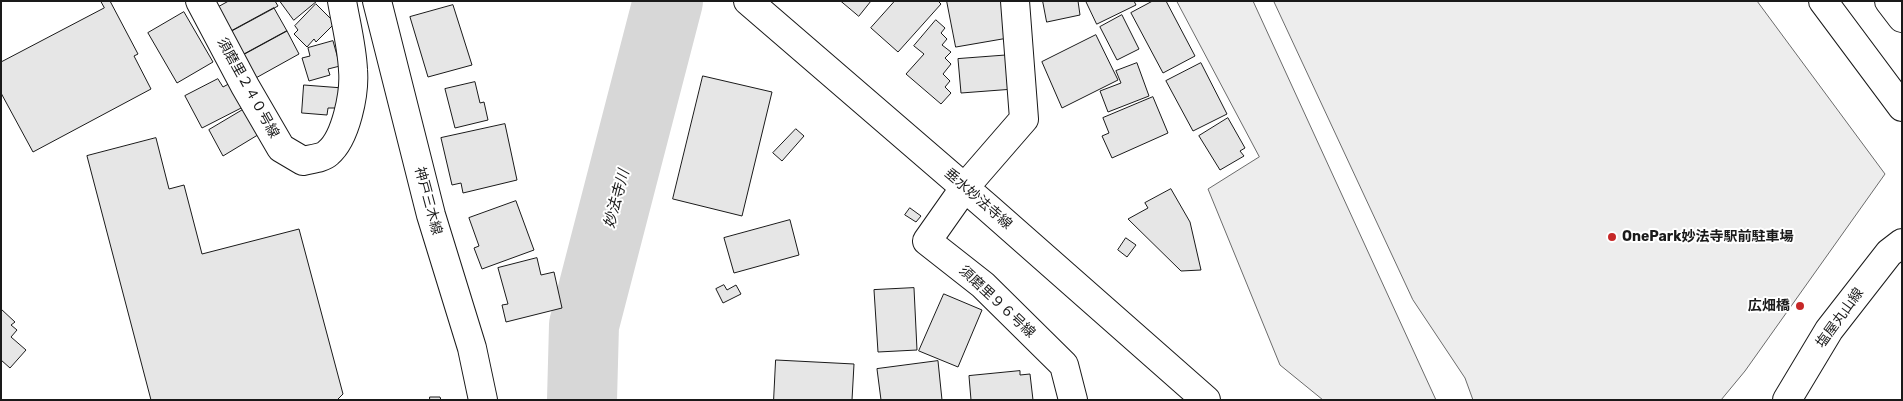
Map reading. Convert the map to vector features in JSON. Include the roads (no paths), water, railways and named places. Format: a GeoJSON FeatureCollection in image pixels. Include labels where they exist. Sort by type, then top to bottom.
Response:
{"type":"FeatureCollection","features":[{"type":"Feature","properties":{"kind":"main road","name":"須磨里２４０号線"},"geometry":{"type":"LineString","coordinates":[[200,1],[245,86],[281,148],[303,160],[327,154],[338,142],[346,120],[353,87],[353,70],[342,1]]}},
{"type":"Feature","properties":{"kind":"main road","name":"神戸三木線"},"geometry":{"type":"LineString","coordinates":[[377,1],[431,215],[472,348],[483,400]]}},
{"type":"Feature","properties":{"kind":"main road","name":"垂水妙法寺線"},"geometry":{"type":"LineString","coordinates":[[748,1],[965,187],[1206,400]]}},
{"type":"Feature","properties":{"kind":"main road","name":"須磨里９６号線"},"geometry":{"type":"LineString","coordinates":[[1015,1],[1024,119],[965,187],[927,241],[983,285],[1064,366],[1073,400]]}},
{"type":"Feature","properties":{"kind":"main road"},"geometry":{"type":"LineString","coordinates":[[1823,1],[1902,107]]}},
{"type":"Feature","properties":{"kind":"main road"},"geometry":{"type":"LineString","coordinates":[[1890,1],[1902,18]]}},
{"type":"Feature","properties":{"kind":"main road","name":"塩屋丸山線"},"geometry":{"type":"LineString","coordinates":[[1789,398],[1829,330],[1889,253],[1902,243]]}},
{"type":"Feature","properties":{"kind":"waterway","name":"妙法寺川"},"geometry":{"type":"LineString","coordinates":[[582,400],[584,325],[668,1]]}},
{"type":"Feature","properties":{"kind":"place","name":"OnePark妙法寺駅前駐車場"},"geometry":{"type":"Point","coordinates":[1612,237]}},
{"type":"Feature","properties":{"kind":"place","name":"広畑橋"},"geometry":{"type":"Point","coordinates":[1800,306]}}]}
